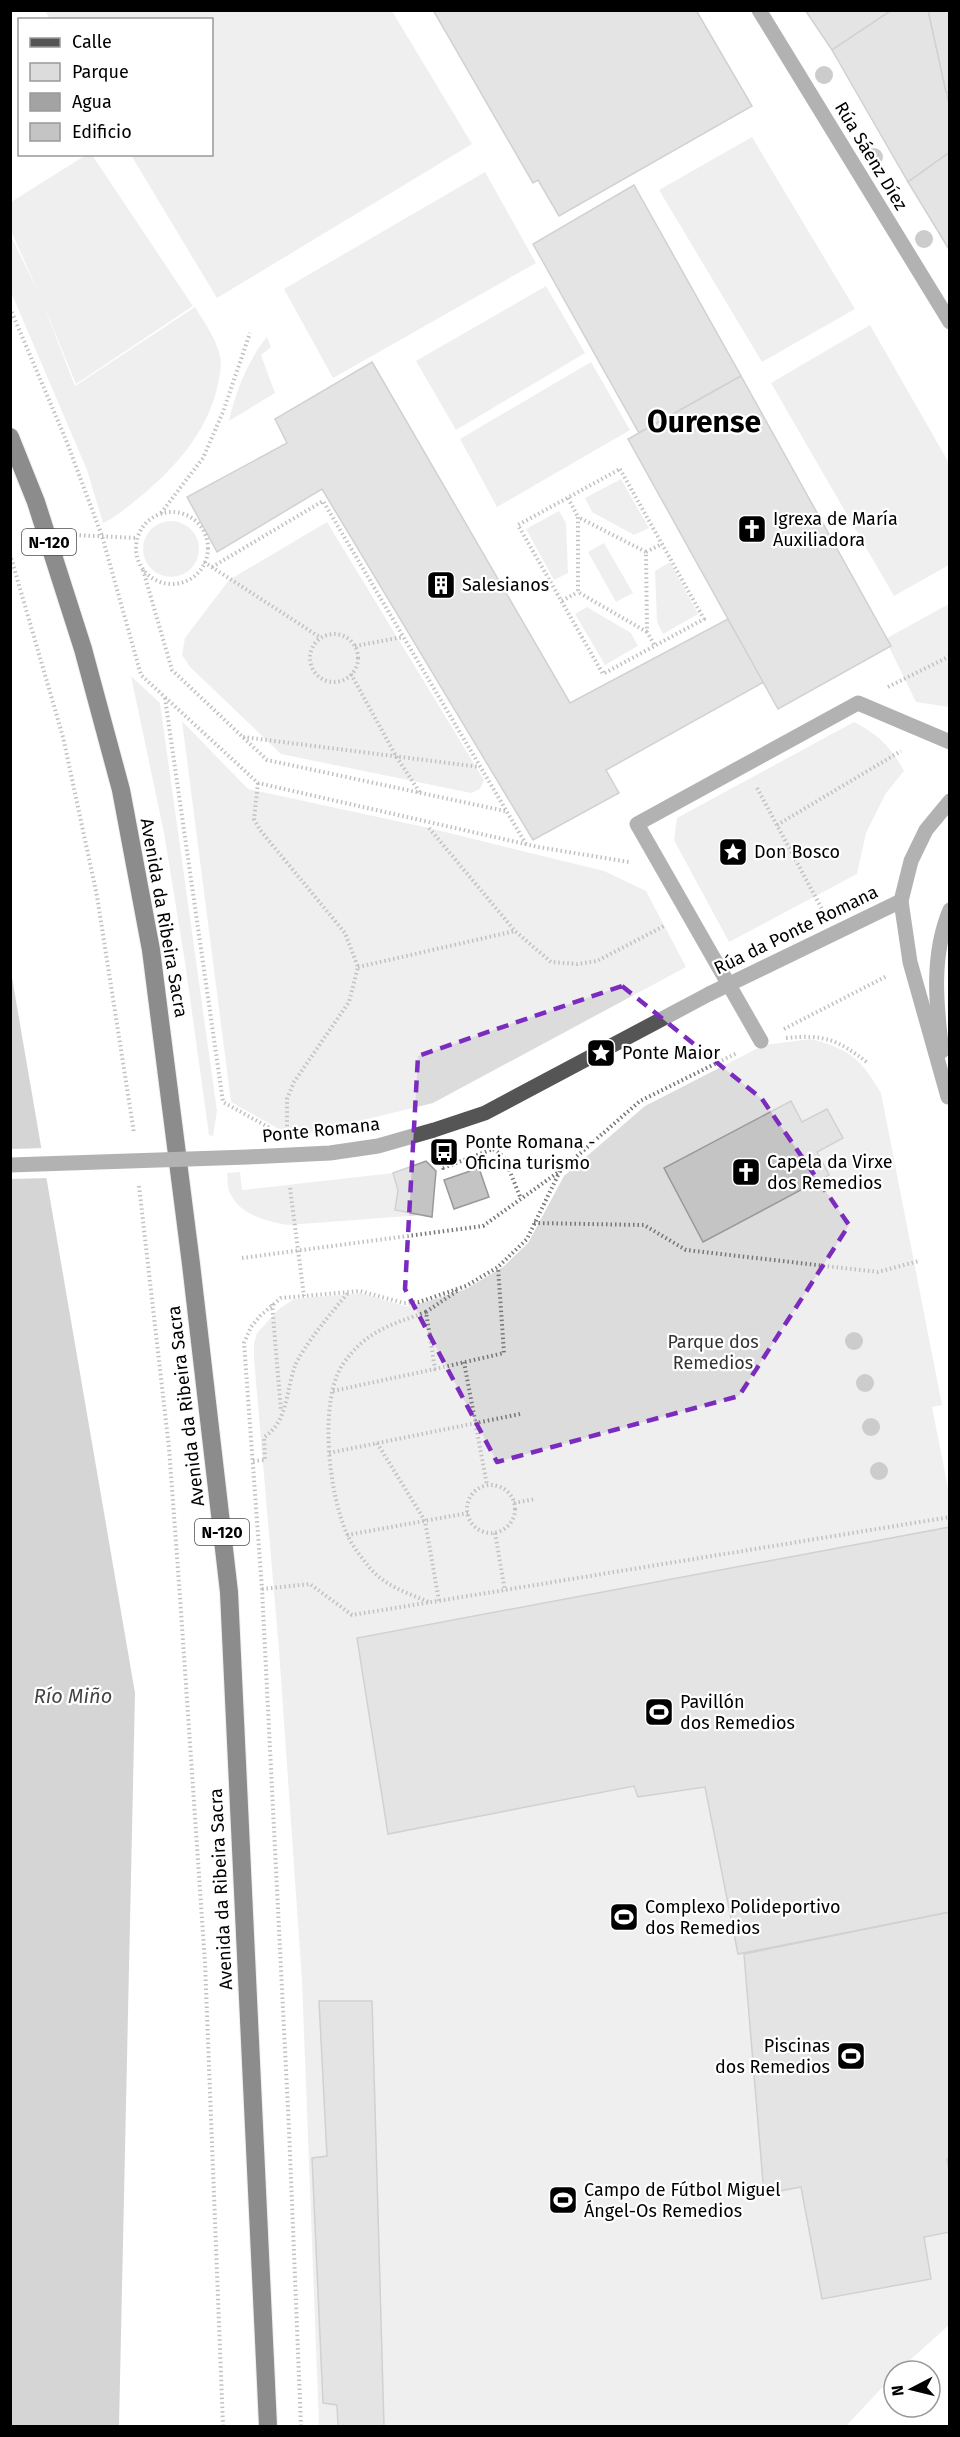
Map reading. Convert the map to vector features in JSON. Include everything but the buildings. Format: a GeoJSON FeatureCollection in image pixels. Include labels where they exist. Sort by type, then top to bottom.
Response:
{"type":"FeatureCollection","features":[{"type":"Feature","properties":{"kind":"highway","name":"Avenida da Ribeira Sacra"},"geometry":{"type":"LineString","coordinates":[[10,438],[36,502],[83,649],[120,790],[151,950],[191,1264],[229,1592],[268,2427]]}},
{"type":"Feature","properties":{"kind":"street","name":"Rúa Sáenz Díez"},"geometry":{"type":"LineString","coordinates":[[759,10],[950,322]]}},
{"type":"Feature","properties":{"kind":"street"},"geometry":{"type":"LineString","coordinates":[[761,1041],[637,824],[858,703],[950,742]]}},
{"type":"Feature","properties":{"kind":"street"},"geometry":{"type":"LineString","coordinates":[[949,1101],[910,962],[901,901],[911,861],[926,830],[950,801]]}},
{"type":"Feature","properties":{"kind":"street","name":"Rúa da Ponte Romana"},"geometry":{"type":"LineString","coordinates":[[709,994],[901,901]]}},
{"type":"Feature","properties":{"kind":"street"},"geometry":{"type":"LineString","coordinates":[[949,1101],[937,1012],[937,965],[950,910]]}},
{"type":"Feature","properties":{"kind":"street","name":"Ponte Romana"},"geometry":{"type":"LineString","coordinates":[[10,1164],[330,1153],[378,1146],[434,1131],[484,1113],[709,994]]}},
{"type":"Feature","properties":{"kind":"path"},"geometry":{"type":"LineString","coordinates":[[10,308],[66,440],[102,536],[141,675],[258,783],[526,845],[662,868]]}},
{"type":"Feature","properties":{"kind":"path"},"geometry":{"type":"LineString","coordinates":[[161,513],[203,458],[223,412],[250,333]]}},
{"type":"Feature","properties":{"kind":"path"},"geometry":{"type":"LineString","coordinates":[[620,469],[704,619],[603,674],[518,525],[568,498],[620,469]]}},
{"type":"Feature","properties":{"kind":"path"},"geometry":{"type":"LineString","coordinates":[[568,498],[578,517],[578,592]]}},
{"type":"Feature","properties":{"kind":"path"},"geometry":{"type":"LineString","coordinates":[[212,567],[323,501],[526,845]]}},
{"type":"Feature","properties":{"kind":"path"},"geometry":{"type":"LineString","coordinates":[[143,570],[151,578],[161,583],[184,582],[195,576],[204,562],[207,543],[196,521],[185,514],[173,512],[161,513],[150,519],[142,527],[137,538],[138,560],[143,570],[172,670],[267,760],[506,811]]}},
{"type":"Feature","properties":{"kind":"path"},"geometry":{"type":"LineString","coordinates":[[578,517],[646,552]]}},
{"type":"Feature","properties":{"kind":"path"},"geometry":{"type":"LineString","coordinates":[[74,535],[137,538]]}},
{"type":"Feature","properties":{"kind":"path"},"geometry":{"type":"LineString","coordinates":[[646,552],[662,544]]}},
{"type":"Feature","properties":{"kind":"path"},"geometry":{"type":"LineString","coordinates":[[646,552],[647,632],[655,646]]}},
{"type":"Feature","properties":{"kind":"path"},"geometry":{"type":"LineString","coordinates":[[10,554],[63,737],[95,885],[134,1138]]}},
{"type":"Feature","properties":{"kind":"path"},"geometry":{"type":"LineString","coordinates":[[204,562],[321,638]]}},
{"type":"Feature","properties":{"kind":"path"},"geometry":{"type":"LineString","coordinates":[[562,601],[578,592]]}},
{"type":"Feature","properties":{"kind":"path"},"geometry":{"type":"LineString","coordinates":[[578,592],[647,632]]}},
{"type":"Feature","properties":{"kind":"path"},"geometry":{"type":"LineString","coordinates":[[328,634],[344,636],[355,646],[357,661],[351,674],[337,681],[330,681],[316,674],[310,659],[310,651],[321,638],[328,634]]}},
{"type":"Feature","properties":{"kind":"path"},"geometry":{"type":"LineString","coordinates":[[355,646],[403,637]]}},
{"type":"Feature","properties":{"kind":"path"},"geometry":{"type":"LineString","coordinates":[[858,703],[950,656]]}},
{"type":"Feature","properties":{"kind":"path"},"geometry":{"type":"LineString","coordinates":[[351,674],[396,756],[420,793]]}},
{"type":"Feature","properties":{"kind":"path"},"geometry":{"type":"LineString","coordinates":[[165,698],[223,1102],[273,1130]]}},
{"type":"Feature","properties":{"kind":"path"},"geometry":{"type":"LineString","coordinates":[[777,825],[930,734]]}},
{"type":"Feature","properties":{"kind":"path"},"geometry":{"type":"LineString","coordinates":[[242,737],[481,767]]}},
{"type":"Feature","properties":{"kind":"path"},"geometry":{"type":"LineString","coordinates":[[743,764],[834,933]]}},
{"type":"Feature","properties":{"kind":"path"},"geometry":{"type":"LineString","coordinates":[[258,783],[254,819],[260,830],[345,933],[358,967],[349,1002],[294,1082],[287,1100],[287,1135],[280,1133]]}},
{"type":"Feature","properties":{"kind":"path"},"geometry":{"type":"LineString","coordinates":[[429,828],[514,931],[551,962],[577,964],[597,962],[688,913]]}},
{"type":"Feature","properties":{"kind":"path"},"geometry":{"type":"LineString","coordinates":[[358,967],[514,931]]}},
{"type":"Feature","properties":{"kind":"path"},"geometry":{"type":"LineString","coordinates":[[242,1258],[483,1226],[560,1171],[640,1101],[879,981],[910,962]]}},
{"type":"Feature","properties":{"kind":"path"},"geometry":{"type":"LineString","coordinates":[[761,1041],[811,1035],[843,1044],[868,1063]]}},
{"type":"Feature","properties":{"kind":"path"},"geometry":{"type":"LineString","coordinates":[[443,1168],[493,1149],[504,1156],[521,1199]]}},
{"type":"Feature","properties":{"kind":"path"},"geometry":{"type":"LineString","coordinates":[[429,1603],[391,1587],[371,1569],[347,1535],[329,1454],[328,1421],[333,1391],[342,1365],[362,1341],[378,1330],[426,1312],[498,1267],[527,1239],[560,1171]]}},
{"type":"Feature","properties":{"kind":"path"},"geometry":{"type":"LineString","coordinates":[[138,1174],[169,1448],[205,1963],[223,2427]]}},
{"type":"Feature","properties":{"kind":"path"},"geometry":{"type":"LineString","coordinates":[[290,1188],[304,1296]]}},
{"type":"Feature","properties":{"kind":"path"},"geometry":{"type":"LineString","coordinates":[[534,1223],[644,1225],[686,1250],[878,1272],[919,1261]]}},
{"type":"Feature","properties":{"kind":"path"},"geometry":{"type":"LineString","coordinates":[[333,1391],[504,1353],[498,1267]]}},
{"type":"Feature","properties":{"kind":"path"},"geometry":{"type":"LineString","coordinates":[[302,2427],[262,1589],[244,1343],[251,1327],[272,1304],[281,1298],[360,1291],[404,1304],[460,1289]]}},
{"type":"Feature","properties":{"kind":"path"},"geometry":{"type":"LineString","coordinates":[[253,1461],[265,1460],[264,1437],[272,1432],[281,1414],[295,1364],[349,1292]]}},
{"type":"Feature","properties":{"kind":"path"},"geometry":{"type":"LineString","coordinates":[[272,1304],[281,1414]]}},
{"type":"Feature","properties":{"kind":"path"},"geometry":{"type":"LineString","coordinates":[[426,1312],[435,1369]]}},
{"type":"Feature","properties":{"kind":"path"},"geometry":{"type":"LineString","coordinates":[[464,1362],[487,1485]]}},
{"type":"Feature","properties":{"kind":"path"},"geometry":{"type":"LineString","coordinates":[[329,1454],[520,1414]]}},
{"type":"Feature","properties":{"kind":"path"},"geometry":{"type":"LineString","coordinates":[[377,1443],[425,1521],[439,1601]]}},
{"type":"Feature","properties":{"kind":"path"},"geometry":{"type":"LineString","coordinates":[[487,1485],[509,1492],[514,1503],[515,1514],[512,1522],[501,1532],[478,1530],[472,1524],[468,1513],[469,1500],[473,1493],[487,1485]]}},
{"type":"Feature","properties":{"kind":"path"},"geometry":{"type":"LineString","coordinates":[[514,1503],[535,1499]]}},
{"type":"Feature","properties":{"kind":"path"},"geometry":{"type":"LineString","coordinates":[[347,1535],[468,1513]]}},
{"type":"Feature","properties":{"kind":"path"},"geometry":{"type":"LineString","coordinates":[[262,1589],[310,1584],[352,1615],[950,1517]]}},
{"type":"Feature","properties":{"kind":"path"},"geometry":{"type":"LineString","coordinates":[[495,1533],[504,1591]]}},
{"type":"Feature","properties":{"kind":"highlighted area"},"geometry":{"type":"Polygon","coordinates":[[[622,986],[762,1099],[849,1225],[739,1396],[497,1462],[405,1289],[418,1056],[622,986]]]}},
{"type":"Feature","properties":{"kind":"green space"},"geometry":{"type":"Polygon","coordinates":[[[45,11],[392,11],[472,144],[217,298],[132,156],[213,156],[213,18],[49,18],[45,11]]]}},
{"type":"Feature","properties":{"kind":"green space"},"geometry":{"type":"Polygon","coordinates":[[[752,137],[855,309],[762,362],[659,190],[752,137]]]}},
{"type":"Feature","properties":{"kind":"green space"},"geometry":{"type":"Polygon","coordinates":[[[84,156],[93,156],[193,306],[76,384],[42,301],[75,386],[195,307],[216,343],[220,356],[219,377],[213,402],[206,420],[185,452],[145,493],[103,523],[87,470],[11,292],[11,236],[40,296],[11,231],[11,202],[84,156]]]}},
{"type":"Feature","properties":{"kind":"green space"},"geometry":{"type":"Polygon","coordinates":[[[485,172],[536,263],[333,378],[284,289],[485,172]]]}},
{"type":"Feature","properties":{"kind":"green space"},"geometry":{"type":"Polygon","coordinates":[[[546,286],[585,353],[456,430],[416,361],[546,286]]]}},
{"type":"Feature","properties":{"kind":"green space"},"geometry":{"type":"Polygon","coordinates":[[[870,325],[949,463],[949,565],[894,596],[771,383],[870,325]]]}},
{"type":"Feature","properties":{"kind":"green space"},"geometry":{"type":"Polygon","coordinates":[[[267,337],[271,347],[261,355],[275,393],[229,421],[243,376],[267,337]]]}},
{"type":"Feature","properties":{"kind":"green space"},"geometry":{"type":"Polygon","coordinates":[[[591,362],[630,430],[497,507],[460,439],[591,362]]]}},
{"type":"Feature","properties":{"kind":"green space"},"geometry":{"type":"Polygon","coordinates":[[[621,479],[649,528],[634,535],[592,512],[585,498],[621,479]]]}},
{"type":"Feature","properties":{"kind":"green space"},"geometry":{"type":"Polygon","coordinates":[[[559,511],[566,523],[568,573],[554,580],[526,529],[559,511]]]}},
{"type":"Feature","properties":{"kind":"green space"},"geometry":{"type":"Polygon","coordinates":[[[165,521],[177,521],[187,525],[195,533],[199,549],[195,565],[187,573],[177,577],[165,577],[155,573],[147,565],[143,555],[143,543],[147,533],[155,525],[165,521]]]}},
{"type":"Feature","properties":{"kind":"green space"},"geometry":{"type":"Polygon","coordinates":[[[327,522],[484,780],[480,789],[471,793],[281,754],[190,667],[182,655],[185,638],[229,580],[327,522]]]}},
{"type":"Feature","properties":{"kind":"green space"},"geometry":{"type":"Polygon","coordinates":[[[604,543],[633,593],[616,602],[588,552],[604,543]]]}},
{"type":"Feature","properties":{"kind":"green space"},"geometry":{"type":"Polygon","coordinates":[[[670,562],[698,614],[663,634],[657,622],[655,571],[670,562]]]}},
{"type":"Feature","properties":{"kind":"green space"},"geometry":{"type":"Polygon","coordinates":[[[949,604],[949,707],[916,702],[889,647],[891,646],[887,638],[949,604]]]}},
{"type":"Feature","properties":{"kind":"green space"},"geometry":{"type":"Polygon","coordinates":[[[587,607],[631,633],[638,646],[605,665],[575,614],[587,607]]]}},
{"type":"Feature","properties":{"kind":"green space"},"geometry":{"type":"Polygon","coordinates":[[[131,676],[160,703],[217,1111],[213,1136],[209,1135],[164,833],[131,676]]]}},
{"type":"Feature","properties":{"kind":"green space"},"geometry":{"type":"Polygon","coordinates":[[[182,721],[248,789],[429,828],[604,871],[646,891],[686,967],[433,1103],[310,1133],[288,1134],[231,1102],[182,721]]]}},
{"type":"Feature","properties":{"kind":"green space"},"geometry":{"type":"Polygon","coordinates":[[[854,722],[884,742],[904,771],[886,793],[866,833],[857,874],[729,942],[674,840],[677,818],[854,722]]]}},
{"type":"Feature","properties":{"kind":"green space","name":"Complexo Polideportivo dos Remedios"},"geometry":{"type":"Polygon","coordinates":[[[811,1039],[836,1047],[860,1063],[881,1093],[942,1405],[932,1407],[949,1493],[950,2324],[911,2359],[882,2359],[882,2388],[846,2426],[319,2426],[302,1981],[279,1650],[254,1359],[254,1343],[257,1333],[279,1309],[294,1299],[361,1293],[405,1306],[419,1304],[466,1289],[503,1267],[528,1243],[564,1176],[645,1106],[764,1045],[811,1039]]]}},
{"type":"Feature","properties":{"kind":"green space"},"geometry":{"type":"Polygon","coordinates":[[[240,1172],[242,1190],[393,1173],[398,1190],[395,1210],[422,1215],[288,1225],[271,1222],[247,1212],[234,1200],[228,1189],[227,1173],[240,1172]]]}},
{"type":"Feature","properties":{"kind":"water","name":"Río Miño"},"geometry":{"type":"Polygon","coordinates":[[[10,966],[135,1693],[119,2426],[11,2426],[10,966]]]}},
{"type":"Feature","properties":{"kind":"pier"},"geometry":{"type":"Polygon","coordinates":[[[45,1148],[50,1178],[10,1179],[11,1149],[45,1148]]]}},
{"type":"Feature","properties":{"kind":"place","name":"Igrexa de María Auxiliadora"},"geometry":{"type":"Point","coordinates":[752,529]}},
{"type":"Feature","properties":{"kind":"place","name":"Salesianos"},"geometry":{"type":"Point","coordinates":[441,585]}},
{"type":"Feature","properties":{"kind":"place","name":"Don Bosco"},"geometry":{"type":"Point","coordinates":[733,852]}},
{"type":"Feature","properties":{"kind":"place","name":"Ponte Maior"},"geometry":{"type":"Point","coordinates":[601,1053]}},
{"type":"Feature","properties":{"kind":"place","name":"Ponte Romana - Oficina turismo"},"geometry":{"type":"Point","coordinates":[444,1152]}},
{"type":"Feature","properties":{"kind":"place","name":"Capela da Virxe dos Remedios"},"geometry":{"type":"Point","coordinates":[746,1172]}},
{"type":"Feature","properties":{"kind":"place","name":"Pavillón dos Remedios"},"geometry":{"type":"Point","coordinates":[659,1712]}},
{"type":"Feature","properties":{"kind":"place","name":"Complexo Polideportivo dos Remedios"},"geometry":{"type":"Point","coordinates":[624,1917]}},
{"type":"Feature","properties":{"kind":"place","name":"Piscinas dos Remedios"},"geometry":{"type":"Point","coordinates":[851,2056]}},
{"type":"Feature","properties":{"kind":"place","name":"Campo de Fútbol Miguel Ángel-Os Remedios"},"geometry":{"type":"Point","coordinates":[563,2200]}},
{"type":"Feature","properties":{"kind":"district","name":"Ourense"},"geometry":{"type":"Point","coordinates":[704,422]}},
{"type":"Feature","properties":{"kind":"park label","name":"Parque dos Remedios"},"geometry":{"type":"Point","coordinates":[713,1352]}}]}
